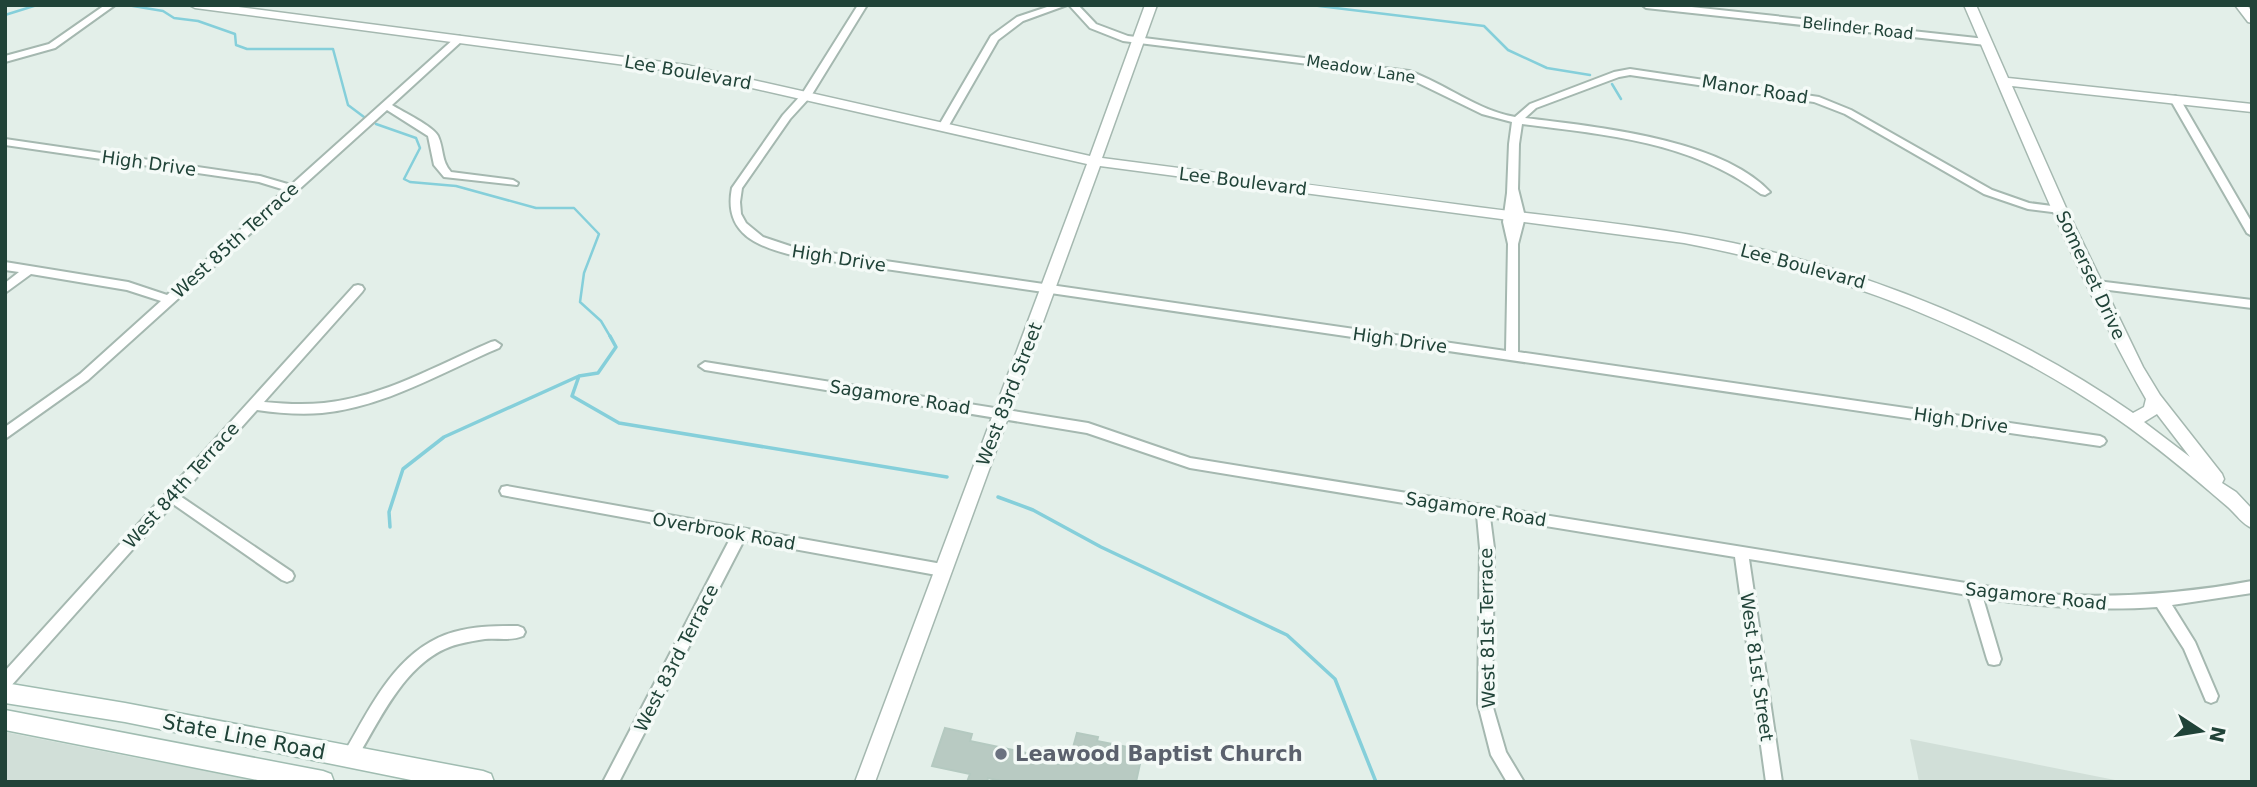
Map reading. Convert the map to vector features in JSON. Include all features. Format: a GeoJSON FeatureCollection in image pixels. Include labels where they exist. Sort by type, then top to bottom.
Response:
{"type":"FeatureCollection","features":[{"type":"Feature","properties":{"kind":"main road","name":"State Line Road"},"geometry":{"type":"LineString","coordinates":[[5,693],[66,701],[483,782]]}},
{"type":"Feature","properties":{"kind":"main road","name":"State Line Road"},"geometry":{"type":"LineString","coordinates":[[5,720],[296,780],[323,782]]}},
{"type":"Feature","properties":{"kind":"street"},"geometry":{"type":"LineString","coordinates":[[5,59],[52,46],[111,5]]}},
{"type":"Feature","properties":{"kind":"street","name":"Lee Boulevard"},"geometry":{"type":"LineString","coordinates":[[195,5],[686,69],[1093,161],[1684,239],[1759,252],[1868,284],[1956,321],[2016,351],[2132,421],[2235,503]]}},
{"type":"Feature","properties":{"kind":"street"},"geometry":{"type":"LineString","coordinates":[[802,95],[863,5]]}},
{"type":"Feature","properties":{"kind":"street"},"geometry":{"type":"LineString","coordinates":[[938,126],[953,114],[956,102],[988,47],[1004,28],[1027,16],[1063,5]]}},
{"type":"Feature","properties":{"kind":"street","name":"Meadow Lane"},"geometry":{"type":"LineString","coordinates":[[1073,5],[1093,26],[1138,41],[1406,72],[1496,116],[1601,132],[1694,153],[1741,173],[1765,192]]}},
{"type":"Feature","properties":{"kind":"street","name":"West 83rd Street"},"geometry":{"type":"LineString","coordinates":[[865,782],[942,570],[1050,288],[1093,161],[1151,5]]}},
{"type":"Feature","properties":{"kind":"street","name":"Belinder Road"},"geometry":{"type":"LineString","coordinates":[[1646,5],[1986,42]]}},
{"type":"Feature","properties":{"kind":"street","name":"Somerset Drive"},"geometry":{"type":"LineString","coordinates":[[1970,5],[2060,210],[2127,350],[2154,399],[2252,521]]}},
{"type":"Feature","properties":{"kind":"street"},"geometry":{"type":"LineString","coordinates":[[2241,5],[2252,20]]}},
{"type":"Feature","properties":{"kind":"street","name":"West 85th Terrace"},"geometry":{"type":"LineString","coordinates":[[5,434],[68,390],[459,39]]}},
{"type":"Feature","properties":{"kind":"street","name":"Manor Road"},"geometry":{"type":"LineString","coordinates":[[1518,119],[1533,106],[1617,74],[1630,72],[1792,93],[1838,107],[1988,192],[2028,206],[2060,210]]}},
{"type":"Feature","properties":{"kind":"street"},"geometry":{"type":"LineString","coordinates":[[2003,81],[2252,108]]}},
{"type":"Feature","properties":{"kind":"street","name":"High Drive"},"geometry":{"type":"LineString","coordinates":[[802,95],[735,193],[735,212],[741,225],[752,236],[777,248],[2100,440]]}},
{"type":"Feature","properties":{"kind":"street"},"geometry":{"type":"LineString","coordinates":[[2175,99],[2252,233]]}},
{"type":"Feature","properties":{"kind":"street"},"geometry":{"type":"LineString","coordinates":[[386,105],[432,134],[440,168],[448,174],[513,183]]}},
{"type":"Feature","properties":{"kind":"street"},"geometry":{"type":"LineString","coordinates":[[1512,355],[1513,244],[1509,237],[1514,216],[1513,135],[1518,119]]}},
{"type":"Feature","properties":{"kind":"street","name":"High Drive"},"geometry":{"type":"LineString","coordinates":[[5,142],[260,179],[292,189]]}},
{"type":"Feature","properties":{"kind":"street"},"geometry":{"type":"LineString","coordinates":[[5,266],[128,286],[169,300]]}},
{"type":"Feature","properties":{"kind":"street"},"geometry":{"type":"LineString","coordinates":[[5,289],[29,270]]}},
{"type":"Feature","properties":{"kind":"street"},"geometry":{"type":"LineString","coordinates":[[2097,285],[2252,304]]}},
{"type":"Feature","properties":{"kind":"street","name":"West 84th Terrace"},"geometry":{"type":"LineString","coordinates":[[5,682],[358,289]]}},
{"type":"Feature","properties":{"kind":"street"},"geometry":{"type":"LineString","coordinates":[[254,405],[294,409],[348,404],[375,396],[495,345]]}},
{"type":"Feature","properties":{"kind":"street","name":"Sagamore Road"},"geometry":{"type":"LineString","coordinates":[[705,366],[1098,431],[1190,463],[1974,591],[2081,604],[2162,602],[2252,587]]}},
{"type":"Feature","properties":{"kind":"street"},"geometry":{"type":"LineString","coordinates":[[2132,421],[2151,410],[2154,399]]}},
{"type":"Feature","properties":{"kind":"street","name":"Overbrook Road"},"geometry":{"type":"LineString","coordinates":[[507,491],[942,570]]}},
{"type":"Feature","properties":{"kind":"street"},"geometry":{"type":"LineString","coordinates":[[171,496],[287,576]]}},
{"type":"Feature","properties":{"kind":"street","name":"West 81st Terrace"},"geometry":{"type":"LineString","coordinates":[[1483,511],[1487,548],[1485,704],[1499,755],[1516,782]]}},
{"type":"Feature","properties":{"kind":"street","name":"West 83rd Terrace"},"geometry":{"type":"LineString","coordinates":[[611,782],[740,534]]}},
{"type":"Feature","properties":{"kind":"street","name":"West 81st Street"},"geometry":{"type":"LineString","coordinates":[[1741,553],[1774,782]]}},
{"type":"Feature","properties":{"kind":"street"},"geometry":{"type":"LineString","coordinates":[[1974,591],[1994,659]]}},
{"type":"Feature","properties":{"kind":"street"},"geometry":{"type":"LineString","coordinates":[[2162,602],[2190,646],[2211,696]]}},
{"type":"Feature","properties":{"kind":"street"},"geometry":{"type":"LineString","coordinates":[[349,758],[394,687],[419,655],[458,635],[518,632]]}},
{"type":"Feature","properties":{"kind":"street"},"geometry":{"type":"LineString","coordinates":[[296,780],[317,751]]}},
{"type":"Feature","properties":{"kind":"shaded area"},"geometry":{"type":"Polygon","coordinates":[[[5,732],[132,757],[268,782],[5,782],[5,732]]]}},
{"type":"Feature","properties":{"kind":"shaded area"},"geometry":{"type":"Polygon","coordinates":[[[1910,739],[2125,782],[1919,782],[1910,739]]]}},
{"type":"Feature","properties":{"kind":"building","name":"Leawood Baptist Church"},"geometry":{"type":"Polygon","coordinates":[[[945,728],[972,734],[970,741],[1046,757],[1045,761],[1068,766],[1077,733],[1098,737],[1097,741],[1143,750],[1136,782],[1005,782],[988,778],[987,782],[967,782],[970,774],[932,766],[945,728]]]}},
{"type":"Feature","properties":{"kind":"waterway"},"geometry":{"type":"LineString","coordinates":[[5,15],[37,5]]}},
{"type":"Feature","properties":{"kind":"waterway"},"geometry":{"type":"LineString","coordinates":[[127,5],[163,11],[174,18],[198,21],[235,34],[236,45],[247,49],[333,49],[348,105],[364,117]]}},
{"type":"Feature","properties":{"kind":"waterway"},"geometry":{"type":"LineString","coordinates":[[1311,5],[1484,26],[1508,50],[1547,68],[1590,75]]}},
{"type":"Feature","properties":{"kind":"waterway"},"geometry":{"type":"LineString","coordinates":[[1612,84],[1621,99]]}},
{"type":"Feature","properties":{"kind":"waterway"},"geometry":{"type":"LineString","coordinates":[[376,124],[416,138],[420,148],[404,179],[410,182],[456,186],[536,208],[574,208],[599,234],[584,273],[580,302],[601,321],[611,338]]}},
{"type":"Feature","properties":{"kind":"waterway"},"geometry":{"type":"LineString","coordinates":[[579,376],[598,373],[616,347],[610,336]]}},
{"type":"Feature","properties":{"kind":"waterway"},"geometry":{"type":"LineString","coordinates":[[390,527],[389,512],[403,469],[444,437],[579,376]]}},
{"type":"Feature","properties":{"kind":"waterway"},"geometry":{"type":"LineString","coordinates":[[579,376],[572,396],[619,423],[947,477]]}},
{"type":"Feature","properties":{"kind":"waterway"},"geometry":{"type":"LineString","coordinates":[[998,497],[1033,510],[1101,547],[1287,635],[1335,679],[1376,782]]}},
{"type":"Feature","properties":{"kind":"place","name":"Leawood Baptist Church"},"geometry":{"type":"Point","coordinates":[1001,754]}}]}
